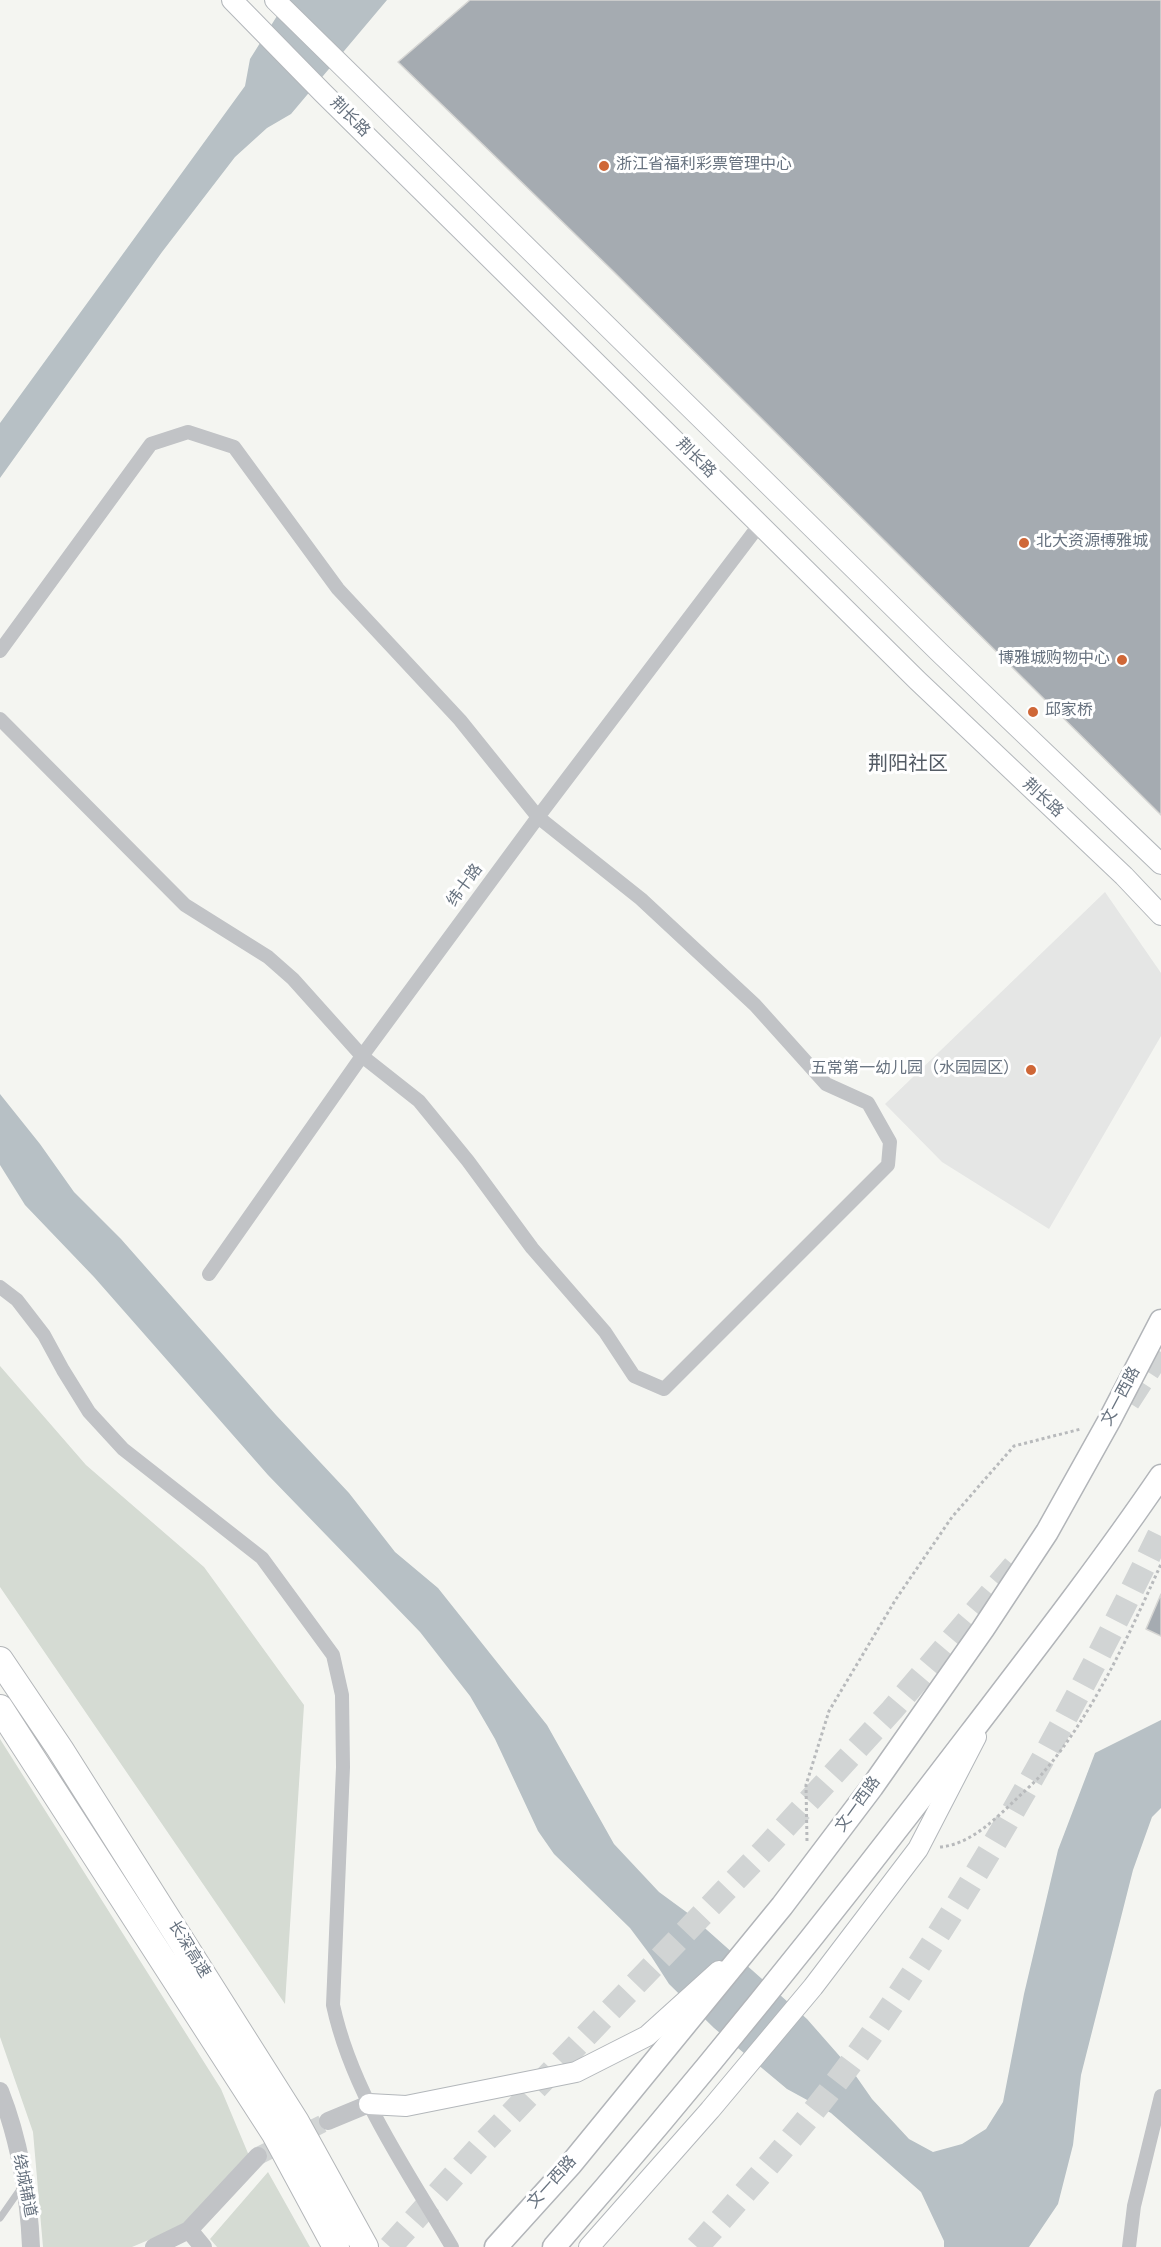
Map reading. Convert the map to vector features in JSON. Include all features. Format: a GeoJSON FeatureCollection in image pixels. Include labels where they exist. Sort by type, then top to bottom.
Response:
{"type":"FeatureCollection","features":[{"type":"Feature","properties":{"kind":"highway","name":"长深高速"},"geometry":{"type":"LineString","coordinates":[[0,1660],[60,1749],[296,2122],[365,2247]]}},
{"type":"Feature","properties":{"kind":"highway","name":"长深高速"},"geometry":{"type":"LineString","coordinates":[[0,1708],[275,2134],[336,2247]]}},
{"type":"Feature","properties":{"kind":"main road","name":"荆长路"},"geometry":{"type":"LineString","coordinates":[[232,0],[323,93],[918,681],[1124,876],[1161,915]]}},
{"type":"Feature","properties":{"kind":"main road","name":"荆长路"},"geometry":{"type":"LineString","coordinates":[[275,0],[939,652],[1161,864]]}},
{"type":"Feature","properties":{"kind":"main road","name":"文一西路"},"geometry":{"type":"LineString","coordinates":[[496,2247],[571,2164],[812,1868],[872,1787],[989,1620],[1047,1532],[1161,1321]]}},
{"type":"Feature","properties":{"kind":"main road"},"geometry":{"type":"LineString","coordinates":[[554,2247],[790,1967],[861,1878],[994,1703],[1161,1476]]}},
{"type":"Feature","properties":{"kind":"main road"},"geometry":{"type":"LineString","coordinates":[[589,2247],[710,2110],[813,1987],[918,1849],[994,1703]]}},
{"type":"Feature","properties":{"kind":"main road"},"geometry":{"type":"LineString","coordinates":[[369,2104],[406,2106],[576,2072],[647,2036],[753,1940]]}},
{"type":"Feature","properties":{"kind":"street"},"geometry":{"type":"LineString","coordinates":[[0,651],[151,444],[188,432],[234,447],[338,589],[460,720],[538,817],[641,899],[747,997],[826,1084],[868,1103],[890,1142],[888,1165],[664,1389],[634,1376],[605,1332],[532,1248],[468,1161],[419,1101],[362,1056],[293,980],[268,957],[185,905],[0,719]]}},
{"type":"Feature","properties":{"kind":"street","name":"纬十路"},"geometry":{"type":"LineString","coordinates":[[209,1274],[362,1056],[538,817],[760,524]]}},
{"type":"Feature","properties":{"kind":"street"},"geometry":{"type":"LineString","coordinates":[[0,1287],[17,1300],[44,1335],[63,1370],[96,1419],[123,1449],[262,1558],[333,1655],[342,1695],[343,1767],[333,2005],[340,2038],[369,2104],[452,2247]]}},
{"type":"Feature","properties":{"kind":"street","name":"绕城辅道"},"geometry":{"type":"LineString","coordinates":[[0,2091],[7,2110],[29,2207],[31,2247]]}},
{"type":"Feature","properties":{"kind":"street"},"geometry":{"type":"LineString","coordinates":[[1132,2246],[1134,2206],[1161,2096]]}},
{"type":"Feature","properties":{"kind":"street"},"geometry":{"type":"LineString","coordinates":[[328,2121],[369,2104]]}},
{"type":"Feature","properties":{"kind":"street"},"geometry":{"type":"LineString","coordinates":[[154,2247],[189,2230],[258,2156]]}},
{"type":"Feature","properties":{"kind":"street"},"geometry":{"type":"LineString","coordinates":[[189,2230],[203,2247]]}},
{"type":"Feature","properties":{"kind":"lane"},"geometry":{"type":"LineString","coordinates":[[0,2218],[24,2183]]}},
{"type":"Feature","properties":{"kind":"path"},"geometry":{"type":"LineString","coordinates":[[812,1868],[805,1834],[806,1785],[829,1711],[896,1599],[952,1517],[1014,1446],[1109,1421]]}},
{"type":"Feature","properties":{"kind":"path"},"geometry":{"type":"LineString","coordinates":[[918,1849],[955,1846],[993,1821],[1042,1774],[1076,1728],[1103,1682],[1161,1564]]}},
{"type":"Feature","properties":{"kind":"shaded area"},"geometry":{"type":"Polygon","coordinates":[[[287,0],[387,0],[291,114],[267,128],[235,157],[162,252],[0,478],[0,423],[245,86],[250,59],[287,0]]]}},
{"type":"Feature","properties":{"kind":"shaded area","name":"五常第一幼儿园（水园园区）"},"geometry":{"type":"Polygon","coordinates":[[[1105,892],[1161,973],[1161,1036],[1049,1229],[942,1162],[885,1104],[1105,892]]]}},
{"type":"Feature","properties":{"kind":"shaded area"},"geometry":{"type":"Polygon","coordinates":[[[0,1094],[74,1192],[121,1239],[276,1415],[349,1493],[395,1552],[438,1588],[547,1725],[614,1844],[659,1892],[689,1914],[807,2019],[851,2069],[872,2099],[909,2139],[933,2152],[962,2144],[986,2129],[1003,2102],[1024,1994],[1058,1850],[1095,1753],[1161,1720],[1161,1808],[1152,1817],[1133,1870],[1081,2075],[1073,2145],[1058,2204],[1029,2247],[944,2247],[944,2241],[921,2192],[831,2113],[787,2089],[714,2028],[669,1984],[630,1928],[554,1854],[538,1831],[495,1739],[470,1696],[420,1632],[268,1475],[94,1277],[25,1205],[0,1165],[0,1094]]]}},
{"type":"Feature","properties":{"kind":"shaded area"},"geometry":{"type":"Polygon","coordinates":[[[0,1366],[86,1465],[204,1567],[304,1705],[285,2004],[0,1587],[0,1366]]]}},
{"type":"Feature","properties":{"kind":"shaded area"},"geometry":{"type":"Polygon","coordinates":[[[0,1739],[221,2089],[250,2158],[184,2225],[132,2247],[43,2247],[33,2132],[0,2037],[0,1739]]]}},
{"type":"Feature","properties":{"kind":"shaded area"},"geometry":{"type":"Polygon","coordinates":[[[268,2172],[310,2247],[217,2247],[210,2239],[268,2172]]]}},
{"type":"Feature","properties":{"kind":"building","name":"北大资源·博雅城"},"geometry":{"type":"Polygon","coordinates":[[[470,0],[1161,0],[1161,815],[613,271],[398,62],[470,0]]]}},
{"type":"Feature","properties":{"kind":"building"},"geometry":{"type":"Polygon","coordinates":[[[1161,1594],[1161,1636],[1146,1629],[1161,1594]]]}},
{"type":"Feature","properties":{"kind":"tunnel"},"geometry":{"type":"LineString","coordinates":[[1128,1402],[1161,1351]]}},
{"type":"Feature","properties":{"kind":"tunnel"},"geometry":{"type":"LineString","coordinates":[[697,2247],[827,2095],[909,1980],[987,1856],[1060,1728],[1161,1531]]}},
{"type":"Feature","properties":{"kind":"tunnel"},"geometry":{"type":"LineString","coordinates":[[390,2247],[485,2141],[766,1848],[892,1710],[1016,1564]]}},
{"type":"Feature","properties":{"kind":"tunnel"},"geometry":{"type":"LineString","coordinates":[[258,2156],[328,2121]]}},
{"type":"Feature","properties":{"kind":"place","name":"浙江省福利彩票管理中心"},"geometry":{"type":"Point","coordinates":[604,166]}},
{"type":"Feature","properties":{"kind":"place","name":"北大资源·博雅城"},"geometry":{"type":"Point","coordinates":[1024,543]}},
{"type":"Feature","properties":{"kind":"place","name":"博雅城购物中心"},"geometry":{"type":"Point","coordinates":[1122,660]}},
{"type":"Feature","properties":{"kind":"place","name":"邱家桥"},"geometry":{"type":"Point","coordinates":[1033,712]}},
{"type":"Feature","properties":{"kind":"place","name":"五常第一幼儿园（水园园区）"},"geometry":{"type":"Point","coordinates":[1031,1070]}},
{"type":"Feature","properties":{"kind":"district","name":"荆阳社区"},"geometry":{"type":"Point","coordinates":[908,766]}}]}
